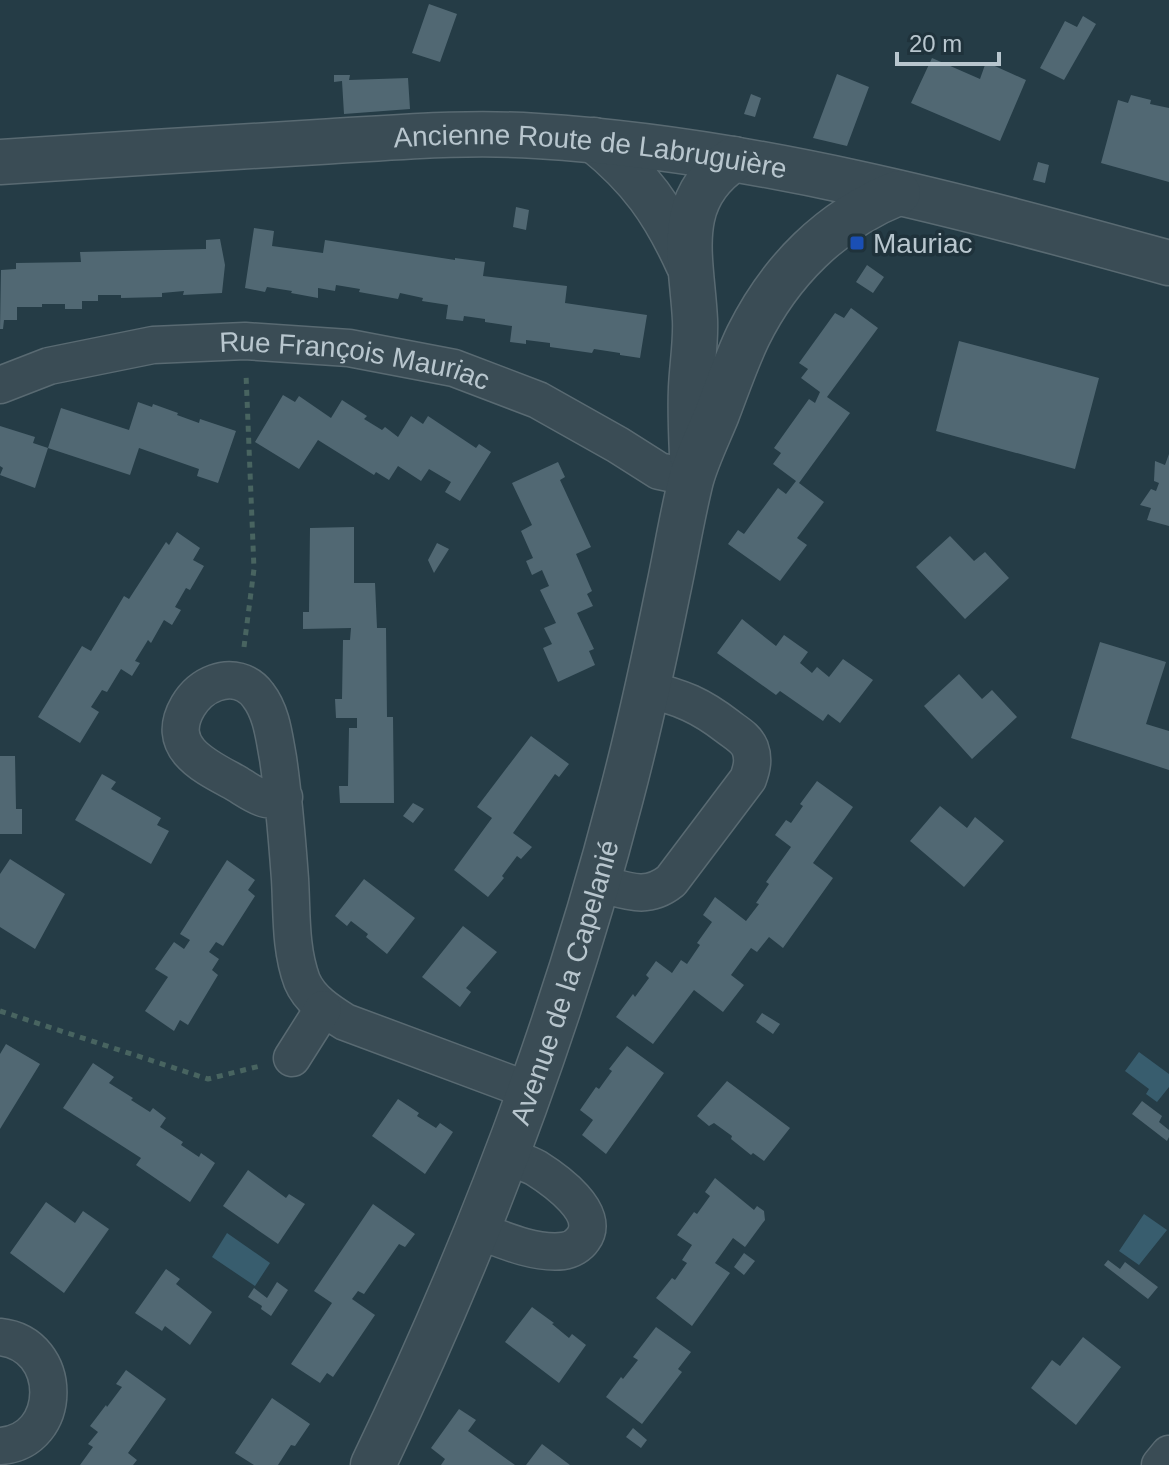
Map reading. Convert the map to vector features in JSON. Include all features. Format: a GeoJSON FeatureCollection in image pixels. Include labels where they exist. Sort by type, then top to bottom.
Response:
{"type":"FeatureCollection","features":[{"type":"Feature","properties":{"kind":"street","name":"Ancienne Route de Labruguière"},"geometry":{"type":"LineString","coordinates":[[0,162],[449,134],[533,135],[594,140],[734,159],[898,193],[1169,263]]}},
{"type":"Feature","properties":{"kind":"street"},"geometry":{"type":"LineString","coordinates":[[594,140],[642,185],[675,235],[689,268]]}},
{"type":"Feature","properties":{"kind":"street"},"geometry":{"type":"LineString","coordinates":[[692,478],[691,387],[695,321],[688,238],[698,198],[719,169],[734,159]]}},
{"type":"Feature","properties":{"kind":"street"},"geometry":{"type":"LineString","coordinates":[[692,478],[749,335],[797,261],[808,234],[812,202],[803,185],[789,170]]}},
{"type":"Feature","properties":{"kind":"street"},"geometry":{"type":"LineString","coordinates":[[797,261],[844,223],[898,193]]}},
{"type":"Feature","properties":{"kind":"street","name":"Rue François Mauriac"},"geometry":{"type":"LineString","coordinates":[[0,385],[49,366],[153,345],[245,341],[349,348],[454,368],[538,400],[659,471],[692,478]]}},
{"type":"Feature","properties":{"kind":"street","name":"Avenue de la Capelanié"},"geometry":{"type":"LineString","coordinates":[[373,1465],[420,1367],[530,1091],[621,799],[648,690],[692,478]]}},
{"type":"Feature","properties":{"kind":"street"},"geometry":{"type":"LineString","coordinates":[[284,797],[265,799],[193,757],[185,747],[181,733],[183,715],[192,699],[213,684],[239,680],[257,693],[269,715],[284,797],[294,955],[304,985],[323,1009],[345,1022],[530,1091]]}},
{"type":"Feature","properties":{"kind":"street"},"geometry":{"type":"LineString","coordinates":[[597,883],[645,894],[660,890],[671,881],[748,779],[753,765],[746,740],[705,709],[676,696],[648,690]]}},
{"type":"Feature","properties":{"kind":"street"},"geometry":{"type":"LineString","coordinates":[[292,1058],[323,1009]]}},
{"type":"Feature","properties":{"kind":"street"},"geometry":{"type":"LineString","coordinates":[[477,1230],[510,1243],[561,1252],[579,1244],[586,1236],[589,1227],[584,1210],[533,1167],[506,1156]]}},
{"type":"Feature","properties":{"kind":"street"},"geometry":{"type":"LineString","coordinates":[[0,1337],[26,1345],[39,1358],[47,1374],[50,1392],[47,1410],[37,1426],[24,1438],[0,1446]]}},
{"type":"Feature","properties":{"kind":"street"},"geometry":{"type":"LineString","coordinates":[[1160,1465],[1169,1454]]}},
{"type":"Feature","properties":{"kind":"path"},"geometry":{"type":"LineString","coordinates":[[239,680],[254,569],[245,341]]}},
{"type":"Feature","properties":{"kind":"path"},"geometry":{"type":"LineString","coordinates":[[0,1011],[208,1079],[292,1058]]}},
{"type":"Feature","properties":{"kind":"water"},"geometry":{"type":"Polygon","coordinates":[[[1139,1052],[1169,1074],[1169,1087],[1157,1102],[1146,1094],[1149,1089],[1125,1071],[1139,1052]]]}},
{"type":"Feature","properties":{"kind":"water"},"geometry":{"type":"Polygon","coordinates":[[[1144,1214],[1167,1230],[1139,1265],[1119,1251],[1144,1214]]]}},
{"type":"Feature","properties":{"kind":"water"},"geometry":{"type":"Polygon","coordinates":[[[227,1233],[270,1263],[255,1286],[212,1257],[227,1233]]]}},
{"type":"Feature","properties":{"kind":"building"},"geometry":{"type":"Polygon","coordinates":[[[429,4],[457,14],[440,62],[412,53],[429,4]]]}},
{"type":"Feature","properties":{"kind":"building"},"geometry":{"type":"Polygon","coordinates":[[[1083,16],[1096,24],[1064,80],[1040,68],[1065,21],[1077,27],[1083,16]]]}},
{"type":"Feature","properties":{"kind":"building"},"geometry":{"type":"Polygon","coordinates":[[[932,58],[980,79],[986,62],[1026,80],[1000,141],[911,103],[932,58]]]}},
{"type":"Feature","properties":{"kind":"building"},"geometry":{"type":"Polygon","coordinates":[[[837,74],[869,87],[847,146],[813,138],[837,74]]]}},
{"type":"Feature","properties":{"kind":"building"},"geometry":{"type":"Polygon","coordinates":[[[334,75],[350,75],[349,80],[408,78],[410,109],[344,114],[342,81],[334,82],[334,75]]]}},
{"type":"Feature","properties":{"kind":"building"},"geometry":{"type":"Polygon","coordinates":[[[751,94],[761,98],[755,117],[744,114],[751,94]]]}},
{"type":"Feature","properties":{"kind":"building"},"geometry":{"type":"Polygon","coordinates":[[[1131,95],[1169,108],[1169,182],[1101,163],[1118,100],[1128,103],[1131,95]]]}},
{"type":"Feature","properties":{"kind":"building"},"geometry":{"type":"Polygon","coordinates":[[[1038,162],[1049,165],[1045,183],[1033,180],[1038,162]]]}},
{"type":"Feature","properties":{"kind":"building"},"geometry":{"type":"Polygon","coordinates":[[[516,207],[529,210],[526,230],[513,227],[516,207]]]}},
{"type":"Feature","properties":{"kind":"building"},"geometry":{"type":"Polygon","coordinates":[[[254,228],[274,231],[272,246],[323,253],[325,240],[485,262],[483,276],[567,286],[565,303],[647,315],[640,358],[594,349],[592,353],[550,347],[550,343],[526,340],[526,344],[510,342],[512,326],[464,316],[463,321],[446,319],[448,305],[422,301],[423,298],[400,293],[398,299],[336,285],[335,291],[318,288],[318,298],[267,287],[265,292],[245,288],[254,228]]]}},
{"type":"Feature","properties":{"kind":"building"},"geometry":{"type":"Polygon","coordinates":[[[220,239],[225,265],[222,293],[183,295],[184,291],[162,293],[162,297],[121,298],[121,295],[98,295],[98,301],[82,301],[82,309],[65,309],[65,304],[17,307],[17,320],[4,320],[3,329],[0,329],[1,270],[16,269],[16,263],[81,262],[80,252],[206,249],[206,240],[220,239]]]}},
{"type":"Feature","properties":{"kind":"building"},"geometry":{"type":"Polygon","coordinates":[[[867,265],[884,277],[873,293],[856,282],[867,265]]]}},
{"type":"Feature","properties":{"kind":"building"},"geometry":{"type":"Polygon","coordinates":[[[851,308],[878,328],[827,397],[850,413],[799,483],[824,502],[797,538],[807,545],[780,581],[728,544],[738,530],[744,534],[778,488],[786,494],[796,481],[773,464],[781,453],[774,448],[809,399],[815,403],[820,392],[801,378],[808,369],[799,363],[835,313],[844,318],[851,308]]]}},
{"type":"Feature","properties":{"kind":"building"},"geometry":{"type":"Polygon","coordinates":[[[959,341],[1099,378],[1075,469],[936,431],[959,341]]]}},
{"type":"Feature","properties":{"kind":"building"},"geometry":{"type":"Polygon","coordinates":[[[283,395],[295,402],[299,396],[331,418],[342,400],[367,416],[364,419],[382,430],[385,427],[398,437],[411,416],[423,424],[428,416],[476,448],[479,444],[491,452],[460,501],[445,492],[451,482],[429,469],[421,481],[398,466],[389,480],[376,472],[374,475],[318,440],[299,469],[255,442],[283,395]]]}},
{"type":"Feature","properties":{"kind":"building"},"geometry":{"type":"Polygon","coordinates":[[[138,402],[152,407],[153,404],[199,423],[200,419],[236,431],[218,483],[197,476],[199,469],[139,448],[130,475],[48,448],[61,408],[129,430],[138,402]]]}},
{"type":"Feature","properties":{"kind":"building"},"geometry":{"type":"Polygon","coordinates":[[[0,426],[35,437],[33,443],[48,448],[35,488],[0,475],[3,468],[0,466],[0,426]]]}},
{"type":"Feature","properties":{"kind":"building"},"geometry":{"type":"Polygon","coordinates":[[[1169,454],[1169,526],[1147,520],[1151,508],[1140,505],[1151,489],[1156,491],[1159,483],[1154,481],[1155,461],[1165,465],[1169,454]]]}},
{"type":"Feature","properties":{"kind":"building"},"geometry":{"type":"Polygon","coordinates":[[[558,462],[565,477],[560,480],[591,547],[576,554],[592,591],[587,594],[593,606],[577,613],[594,649],[589,651],[595,665],[558,682],[543,648],[552,644],[544,628],[556,623],[540,590],[549,586],[542,570],[532,575],[526,561],[533,558],[521,531],[532,525],[512,483],[558,462]]]}},
{"type":"Feature","properties":{"kind":"building"},"geometry":{"type":"Polygon","coordinates":[[[354,527],[354,583],[375,583],[377,628],[386,628],[387,717],[393,717],[394,803],[340,803],[339,786],[348,786],[349,728],[357,728],[357,718],[336,718],[335,699],[342,699],[343,640],[350,640],[351,628],[303,629],[303,612],[309,612],[310,528],[354,527]]]}},
{"type":"Feature","properties":{"kind":"building"},"geometry":{"type":"Polygon","coordinates":[[[177,532],[200,548],[193,560],[204,566],[190,590],[186,588],[175,607],[181,610],[172,625],[164,620],[151,643],[148,640],[135,661],[140,663],[132,676],[121,669],[107,692],[102,690],[91,707],[99,712],[80,743],[38,717],[82,646],[91,651],[124,596],[129,599],[166,542],[169,545],[177,532]]]}},
{"type":"Feature","properties":{"kind":"building"},"geometry":{"type":"Polygon","coordinates":[[[950,536],[974,561],[985,552],[1009,578],[965,619],[916,567],[950,536]]]}},
{"type":"Feature","properties":{"kind":"building"},"geometry":{"type":"Polygon","coordinates":[[[437,543],[449,549],[434,573],[428,560],[437,543]]]}},
{"type":"Feature","properties":{"kind":"building"},"geometry":{"type":"Polygon","coordinates":[[[742,619],[776,646],[784,635],[808,652],[800,663],[812,673],[817,667],[829,677],[843,659],[873,680],[840,723],[828,714],[823,721],[780,691],[776,695],[717,653],[742,619]]]}},
{"type":"Feature","properties":{"kind":"building"},"geometry":{"type":"Polygon","coordinates":[[[1100,642],[1166,662],[1146,724],[1169,731],[1169,770],[1071,738],[1100,642]]]}},
{"type":"Feature","properties":{"kind":"building"},"geometry":{"type":"Polygon","coordinates":[[[959,674],[982,699],[992,690],[1017,717],[972,759],[924,706],[959,674]]]}},
{"type":"Feature","properties":{"kind":"building"},"geometry":{"type":"Polygon","coordinates":[[[531,736],[569,764],[559,777],[555,774],[513,833],[532,847],[521,859],[517,856],[488,897],[454,870],[492,818],[477,807],[531,736]]]}},
{"type":"Feature","properties":{"kind":"building"},"geometry":{"type":"Polygon","coordinates":[[[0,756],[15,756],[16,809],[22,809],[22,834],[0,834],[0,756]]]}},
{"type":"Feature","properties":{"kind":"building"},"geometry":{"type":"Polygon","coordinates":[[[102,774],[116,782],[111,789],[161,818],[157,825],[169,831],[151,864],[75,820],[102,774]]]}},
{"type":"Feature","properties":{"kind":"building"},"geometry":{"type":"Polygon","coordinates":[[[817,781],[853,807],[813,863],[833,878],[783,948],[769,937],[757,952],[751,948],[731,975],[744,985],[723,1012],[694,990],[653,1044],[616,1017],[649,978],[646,975],[656,961],[672,973],[681,960],[687,964],[712,922],[703,915],[715,897],[746,921],[759,904],[756,903],[769,884],[766,882],[791,847],[775,835],[786,820],[791,823],[817,781]]]}},
{"type":"Feature","properties":{"kind":"building"},"geometry":{"type":"Polygon","coordinates":[[[413,803],[424,809],[413,823],[403,816],[413,803]]]}},
{"type":"Feature","properties":{"kind":"building"},"geometry":{"type":"Polygon","coordinates":[[[940,806],[967,828],[975,817],[1004,841],[964,887],[910,841],[940,806]]]}},
{"type":"Feature","properties":{"kind":"building"},"geometry":{"type":"Polygon","coordinates":[[[10,859],[65,894],[35,949],[0,927],[0,874],[10,859]]]}},
{"type":"Feature","properties":{"kind":"building"},"geometry":{"type":"Polygon","coordinates":[[[227,860],[255,880],[248,890],[255,896],[223,946],[216,942],[209,952],[219,959],[212,970],[218,975],[188,1025],[180,1020],[174,1031],[145,1011],[168,977],[155,969],[174,942],[184,949],[190,940],[180,934],[227,860]]]}},
{"type":"Feature","properties":{"kind":"building"},"geometry":{"type":"Polygon","coordinates":[[[364,879],[415,918],[387,954],[351,921],[347,926],[335,916],[364,879]]]}},
{"type":"Feature","properties":{"kind":"building"},"geometry":{"type":"Polygon","coordinates":[[[463,926],[497,952],[466,988],[471,992],[460,1007],[422,977],[463,926]]]}},
{"type":"Feature","properties":{"kind":"building"},"geometry":{"type":"Polygon","coordinates":[[[762,1013],[780,1024],[773,1034],[756,1022],[762,1013]]]}},
{"type":"Feature","properties":{"kind":"building"},"geometry":{"type":"Polygon","coordinates":[[[6,1044],[40,1064],[0,1129],[0,1054],[6,1044]]]}},
{"type":"Feature","properties":{"kind":"building"},"geometry":{"type":"Polygon","coordinates":[[[627,1046],[664,1073],[606,1154],[582,1135],[593,1120],[580,1110],[596,1087],[599,1089],[612,1071],[609,1069],[627,1046]]]}},
{"type":"Feature","properties":{"kind":"building"},"geometry":{"type":"Polygon","coordinates":[[[93,1063],[114,1077],[109,1083],[133,1098],[131,1100],[150,1112],[153,1108],[166,1118],[160,1127],[183,1142],[181,1145],[215,1163],[190,1202],[136,1165],[141,1158],[63,1108],[93,1063]]]}},
{"type":"Feature","properties":{"kind":"building"},"geometry":{"type":"Polygon","coordinates":[[[727,1081],[790,1128],[764,1161],[753,1153],[751,1155],[714,1123],[709,1126],[697,1116],[727,1081]]]}},
{"type":"Feature","properties":{"kind":"building"},"geometry":{"type":"Polygon","coordinates":[[[398,1099],[436,1128],[440,1123],[453,1132],[425,1174],[372,1136],[398,1099]]]}},
{"type":"Feature","properties":{"kind":"building"},"geometry":{"type":"Polygon","coordinates":[[[1142,1101],[1162,1116],[1159,1122],[1169,1130],[1167,1141],[1132,1114],[1142,1101]]]}},
{"type":"Feature","properties":{"kind":"building"},"geometry":{"type":"Polygon","coordinates":[[[248,1170],[286,1198],[289,1194],[305,1204],[278,1244],[223,1206],[248,1170]]]}},
{"type":"Feature","properties":{"kind":"building"},"geometry":{"type":"Polygon","coordinates":[[[715,1178],[754,1210],[757,1206],[764,1211],[765,1220],[745,1247],[733,1238],[715,1263],[730,1273],[692,1326],[656,1298],[687,1263],[682,1260],[692,1245],[677,1235],[710,1196],[705,1192],[715,1178]]]}},
{"type":"Feature","properties":{"kind":"building"},"geometry":{"type":"Polygon","coordinates":[[[46,1202],[75,1223],[83,1211],[109,1229],[64,1293],[10,1253],[46,1202]]]}},
{"type":"Feature","properties":{"kind":"building"},"geometry":{"type":"Polygon","coordinates":[[[373,1204],[415,1234],[405,1247],[399,1244],[364,1294],[358,1291],[352,1299],[375,1315],[333,1377],[327,1373],[320,1383],[291,1364],[332,1303],[314,1291],[373,1204]]]}},
{"type":"Feature","properties":{"kind":"building"},"geometry":{"type":"Polygon","coordinates":[[[744,1253],[755,1261],[744,1275],[734,1267],[744,1253]]]}},
{"type":"Feature","properties":{"kind":"building"},"geometry":{"type":"Polygon","coordinates":[[[1108,1260],[1120,1269],[1125,1262],[1158,1287],[1148,1299],[1104,1265],[1108,1260]]]}},
{"type":"Feature","properties":{"kind":"building"},"geometry":{"type":"Polygon","coordinates":[[[166,1269],[180,1279],[176,1284],[212,1312],[190,1345],[165,1326],[162,1331],[135,1313],[166,1269]]]}},
{"type":"Feature","properties":{"kind":"building"},"geometry":{"type":"Polygon","coordinates":[[[277,1282],[288,1290],[271,1316],[248,1297],[254,1288],[267,1298],[277,1282]]]}},
{"type":"Feature","properties":{"kind":"building"},"geometry":{"type":"Polygon","coordinates":[[[532,1307],[569,1338],[572,1334],[586,1345],[559,1383],[505,1342],[532,1307]]]}},
{"type":"Feature","properties":{"kind":"building"},"geometry":{"type":"Polygon","coordinates":[[[656,1327],[691,1352],[678,1369],[682,1372],[642,1424],[606,1397],[638,1360],[633,1357],[656,1327]]]}},
{"type":"Feature","properties":{"kind":"building"},"geometry":{"type":"Polygon","coordinates":[[[1083,1337],[1121,1367],[1076,1425],[1031,1388],[1052,1360],[1060,1366],[1083,1337]]]}},
{"type":"Feature","properties":{"kind":"building"},"geometry":{"type":"Polygon","coordinates":[[[126,1370],[166,1399],[128,1453],[137,1460],[133,1465],[80,1465],[93,1447],[88,1444],[98,1432],[90,1426],[122,1387],[116,1384],[126,1370]]]}},
{"type":"Feature","properties":{"kind":"building"},"geometry":{"type":"Polygon","coordinates":[[[272,1398],[310,1424],[278,1465],[254,1465],[235,1453],[272,1398]]]}},
{"type":"Feature","properties":{"kind":"building"},"geometry":{"type":"Polygon","coordinates":[[[459,1409],[476,1420],[468,1431],[515,1465],[441,1465],[445,1459],[431,1448],[459,1409]]]}},
{"type":"Feature","properties":{"kind":"building"},"geometry":{"type":"Polygon","coordinates":[[[633,1428],[647,1440],[641,1448],[626,1437],[633,1428]]]}},
{"type":"Feature","properties":{"kind":"building"},"geometry":{"type":"Polygon","coordinates":[[[542,1444],[570,1465],[526,1465],[542,1444]]]}},
{"type":"Feature","properties":{"kind":"place","name":"Mauriac"},"geometry":{"type":"Point","coordinates":[857,243]}}]}
